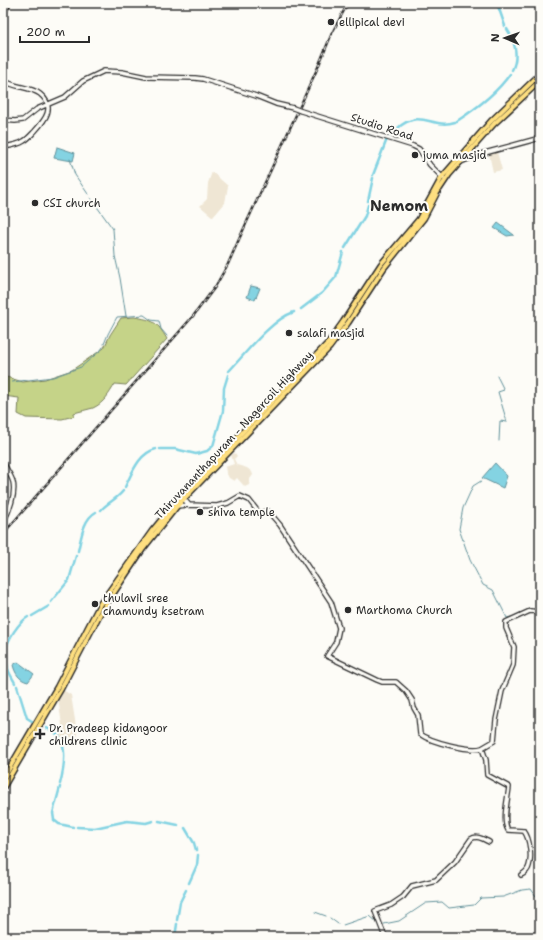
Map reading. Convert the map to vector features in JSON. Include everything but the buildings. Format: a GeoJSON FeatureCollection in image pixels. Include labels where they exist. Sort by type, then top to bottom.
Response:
{"type":"FeatureCollection","features":[{"type":"Feature","properties":{"kind":"main road","name":"Thiruvananthapuram - Nagercoil Highway"},"geometry":{"type":"LineString","coordinates":[[3,779],[56,689],[100,604],[152,531],[172,505],[182,497],[330,347],[348,323],[384,268],[424,218],[444,178],[465,150],[505,106],[540,74]]}},
{"type":"Feature","properties":{"kind":"main road","name":"Thiruvananthapuram - Nagercoil Highway"},"geometry":{"type":"LineString","coordinates":[[444,178],[469,153],[494,124],[540,81]]}},
{"type":"Feature","properties":{"kind":"main road"},"geometry":{"type":"LineString","coordinates":[[465,150],[469,153]]}},
{"type":"Feature","properties":{"kind":"main road","name":"Thiruvananthapuram - Nagercoil Highway"},"geometry":{"type":"LineString","coordinates":[[3,788],[65,682],[101,612],[143,549],[177,506],[182,497]]}},
{"type":"Feature","properties":{"kind":"street"},"geometry":{"type":"LineString","coordinates":[[3,14],[10,3]]}},
{"type":"Feature","properties":{"kind":"street","name":"Studio Road"},"geometry":{"type":"LineString","coordinates":[[3,120],[23,120],[37,109],[64,97],[94,74],[108,71],[122,72],[146,78],[195,78],[413,146],[419,150],[430,166],[444,178]]}},
{"type":"Feature","properties":{"kind":"street"},"geometry":{"type":"LineString","coordinates":[[3,80],[9,84],[38,92],[42,95],[47,104],[48,112],[46,118],[23,142],[3,147]]}},
{"type":"Feature","properties":{"kind":"street"},"geometry":{"type":"LineString","coordinates":[[460,162],[472,156],[540,138]]}},
{"type":"Feature","properties":{"kind":"street"},"geometry":{"type":"LineString","coordinates":[[469,153],[481,154]]}},
{"type":"Feature","properties":{"kind":"street"},"geometry":{"type":"LineString","coordinates":[[3,462],[13,481],[14,487],[10,506],[3,522]]}},
{"type":"Feature","properties":{"kind":"street"},"geometry":{"type":"LineString","coordinates":[[172,505],[217,506],[228,503],[240,496],[249,500],[259,513],[266,511],[270,513],[280,525],[331,602],[339,628],[336,642],[327,656],[382,682],[396,682],[406,691],[412,700],[418,715],[420,734],[432,740],[474,750],[482,748],[494,741],[496,720],[502,691],[513,665],[514,647],[506,628],[506,622],[530,611],[540,612]]}},
{"type":"Feature","properties":{"kind":"street"},"geometry":{"type":"LineString","coordinates":[[182,497],[189,505]]}},
{"type":"Feature","properties":{"kind":"street"},"geometry":{"type":"LineString","coordinates":[[482,748],[485,755],[487,775],[509,787],[506,828],[508,830],[524,831],[526,834],[529,844],[530,862],[527,870],[521,875]]}},
{"type":"Feature","properties":{"kind":"street"},"geometry":{"type":"LineString","coordinates":[[385,937],[375,911],[391,905],[403,897],[412,886],[436,880],[455,862],[471,839],[477,837],[489,842]]}},
{"type":"Feature","properties":{"kind":"shaded area"},"geometry":{"type":"Polygon","coordinates":[[[497,152],[502,170],[493,172],[489,154],[497,152]]]}},
{"type":"Feature","properties":{"kind":"shaded area"},"geometry":{"type":"Polygon","coordinates":[[[212,172],[228,186],[225,203],[213,217],[200,206],[207,199],[208,183],[212,172]]]}},
{"type":"Feature","properties":{"kind":"shaded area"},"geometry":{"type":"Polygon","coordinates":[[[235,453],[237,456],[234,459],[237,465],[247,468],[253,475],[250,479],[249,485],[245,487],[237,478],[234,481],[229,478],[226,472],[225,467],[234,464],[231,455],[235,453]]]}},
{"type":"Feature","properties":{"kind":"shaded area"},"geometry":{"type":"Polygon","coordinates":[[[63,690],[71,695],[78,739],[69,739],[69,743],[64,745],[58,731],[62,725],[58,698],[63,690]]]}},
{"type":"Feature","properties":{"kind":"green space"},"geometry":{"type":"Polygon","coordinates":[[[134,317],[146,319],[157,325],[167,339],[126,385],[115,384],[106,398],[97,406],[74,413],[74,416],[62,419],[26,418],[18,414],[19,398],[3,396],[3,376],[23,382],[45,379],[72,370],[104,348],[121,318],[134,317]]]}},
{"type":"Feature","properties":{"kind":"water"},"geometry":{"type":"Polygon","coordinates":[[[57,147],[75,153],[73,161],[54,158],[57,147]]]}},
{"type":"Feature","properties":{"kind":"water"},"geometry":{"type":"Polygon","coordinates":[[[498,223],[514,235],[507,236],[494,228],[498,223]]]}},
{"type":"Feature","properties":{"kind":"water"},"geometry":{"type":"Polygon","coordinates":[[[251,286],[260,288],[255,300],[247,297],[251,286]]]}},
{"type":"Feature","properties":{"kind":"water"},"geometry":{"type":"Polygon","coordinates":[[[495,463],[507,476],[503,488],[482,478],[495,463]]]}},
{"type":"Feature","properties":{"kind":"water"},"geometry":{"type":"Polygon","coordinates":[[[18,662],[34,674],[28,682],[20,678],[15,671],[13,665],[18,662]]]}},
{"type":"Feature","properties":{"kind":"waterway"},"geometry":{"type":"LineString","coordinates":[[497,3],[505,26]]}},
{"type":"Feature","properties":{"kind":"waterway"},"geometry":{"type":"LineString","coordinates":[[507,29],[514,44],[516,54],[512,70]]}},
{"type":"Feature","properties":{"kind":"waterway"},"geometry":{"type":"LineString","coordinates":[[457,121],[486,100],[499,88],[510,74]]}},
{"type":"Feature","properties":{"kind":"waterway"},"geometry":{"type":"LineString","coordinates":[[390,136],[400,126],[412,120],[422,119],[443,124],[455,122]]}},
{"type":"Feature","properties":{"kind":"waterway"},"geometry":{"type":"LineString","coordinates":[[373,175],[387,139]]}},
{"type":"Feature","properties":{"kind":"waterway"},"geometry":{"type":"LineString","coordinates":[[70,159],[75,175],[88,194]]}},
{"type":"Feature","properties":{"kind":"waterway"},"geometry":{"type":"LineString","coordinates":[[368,201],[373,178]]}},
{"type":"Feature","properties":{"kind":"waterway"},"geometry":{"type":"LineString","coordinates":[[90,197],[113,229],[115,256],[126,316]]}},
{"type":"Feature","properties":{"kind":"waterway"},"geometry":{"type":"LineString","coordinates":[[345,248],[365,216],[368,205]]}},
{"type":"Feature","properties":{"kind":"waterway"},"geometry":{"type":"LineString","coordinates":[[301,309],[322,293],[336,277],[343,252]]}},
{"type":"Feature","properties":{"kind":"waterway"},"geometry":{"type":"LineString","coordinates":[[229,371],[268,329],[285,316],[294,312]]}},
{"type":"Feature","properties":{"kind":"waterway"},"geometry":{"type":"LineString","coordinates":[[104,344],[117,317],[144,315],[151,320],[159,321],[161,329],[167,336]]}},
{"type":"Feature","properties":{"kind":"waterway"},"geometry":{"type":"LineString","coordinates":[[12,382],[53,377],[81,367],[103,347]]}},
{"type":"Feature","properties":{"kind":"waterway"},"geometry":{"type":"LineString","coordinates":[[160,449],[175,449],[196,454],[207,451],[213,446],[223,411],[224,388],[228,375]]}},
{"type":"Feature","properties":{"kind":"waterway"},"geometry":{"type":"LineString","coordinates":[[497,376],[504,390],[498,392],[507,422],[500,421],[499,441]]}},
{"type":"Feature","properties":{"kind":"waterway"},"geometry":{"type":"LineString","coordinates":[[3,377],[7,380]]}},
{"type":"Feature","properties":{"kind":"waterway"},"geometry":{"type":"LineString","coordinates":[[125,487],[133,470],[141,459],[150,451],[156,449]]}},
{"type":"Feature","properties":{"kind":"waterway"},"geometry":{"type":"LineString","coordinates":[[481,481],[473,486],[463,508],[459,529],[470,560],[483,585],[493,590],[507,618],[511,617]]}},
{"type":"Feature","properties":{"kind":"waterway"},"geometry":{"type":"LineString","coordinates":[[101,510],[118,497],[123,491]]}},
{"type":"Feature","properties":{"kind":"waterway"},"geometry":{"type":"LineString","coordinates":[[78,551],[85,524],[96,512]]}},
{"type":"Feature","properties":{"kind":"waterway"},"geometry":{"type":"LineString","coordinates":[[51,602],[69,580],[76,556]]}},
{"type":"Feature","properties":{"kind":"waterway"},"geometry":{"type":"LineString","coordinates":[[32,616],[49,606]]}},
{"type":"Feature","properties":{"kind":"waterway"},"geometry":{"type":"LineString","coordinates":[[530,613],[539,614],[540,624]]}},
{"type":"Feature","properties":{"kind":"waterway"},"geometry":{"type":"LineString","coordinates":[[15,683],[8,669],[6,650],[14,632],[28,617]]}},
{"type":"Feature","properties":{"kind":"waterway"},"geometry":{"type":"LineString","coordinates":[[17,686],[27,718],[35,723]]}},
{"type":"Feature","properties":{"kind":"waterway"},"geometry":{"type":"LineString","coordinates":[[46,728],[54,731],[62,743],[64,760],[60,784]]}},
{"type":"Feature","properties":{"kind":"waterway"},"geometry":{"type":"LineString","coordinates":[[60,787],[53,813],[54,820],[59,824],[73,827]]}},
{"type":"Feature","properties":{"kind":"waterway"},"geometry":{"type":"LineString","coordinates":[[77,827],[95,828],[127,821],[146,823],[153,821]]}},
{"type":"Feature","properties":{"kind":"waterway"},"geometry":{"type":"LineString","coordinates":[[159,821],[178,825]]}},
{"type":"Feature","properties":{"kind":"waterway"},"geometry":{"type":"LineString","coordinates":[[185,828],[194,843],[196,850]]}},
{"type":"Feature","properties":{"kind":"waterway"},"geometry":{"type":"LineString","coordinates":[[189,883],[197,865],[198,855]]}},
{"type":"Feature","properties":{"kind":"waterway"},"geometry":{"type":"LineString","coordinates":[[384,924],[399,921],[426,903],[442,902],[449,908],[474,905],[481,898],[503,897],[522,890],[531,889],[536,896],[540,895]]}},
{"type":"Feature","properties":{"kind":"waterway"},"geometry":{"type":"LineString","coordinates":[[177,920],[180,902],[186,890]]}},
{"type":"Feature","properties":{"kind":"waterway"},"geometry":{"type":"LineString","coordinates":[[315,912],[326,916]]}},
{"type":"Feature","properties":{"kind":"waterway"},"geometry":{"type":"LineString","coordinates":[[343,925],[370,916],[378,923]]}},
{"type":"Feature","properties":{"kind":"waterway"},"geometry":{"type":"LineString","coordinates":[[330,918],[338,924]]}},
{"type":"Feature","properties":{"kind":"waterway"},"geometry":{"type":"LineString","coordinates":[[175,937],[177,924]]}},
{"type":"Feature","properties":{"kind":"railway"},"geometry":{"type":"LineString","coordinates":[[3,534],[194,315],[215,287],[228,264],[332,33],[348,3]]}},
{"type":"Feature","properties":{"kind":"place","name":"ellipical devi"},"geometry":{"type":"Point","coordinates":[331,22]}},
{"type":"Feature","properties":{"kind":"place","name":"juma masjid"},"geometry":{"type":"Point","coordinates":[415,155]}},
{"type":"Feature","properties":{"kind":"place","name":"CSI church"},"geometry":{"type":"Point","coordinates":[35,203]}},
{"type":"Feature","properties":{"kind":"place","name":"salafi masjid"},"geometry":{"type":"Point","coordinates":[289,333]}},
{"type":"Feature","properties":{"kind":"place","name":"shiva temple"},"geometry":{"type":"Point","coordinates":[200,512]}},
{"type":"Feature","properties":{"kind":"place","name":"thulavil sree chamundy ksetram"},"geometry":{"type":"Point","coordinates":[95,604]}},
{"type":"Feature","properties":{"kind":"place","name":"Marthoma Church"},"geometry":{"type":"Point","coordinates":[348,610]}},
{"type":"Feature","properties":{"kind":"place","name":"Dr. Pradeep kidangoor childrens clinic"},"geometry":{"type":"Point","coordinates":[40,734]}},
{"type":"Feature","properties":{"kind":"district","name":"Nemom"},"geometry":{"type":"Point","coordinates":[399,206]}}]}
